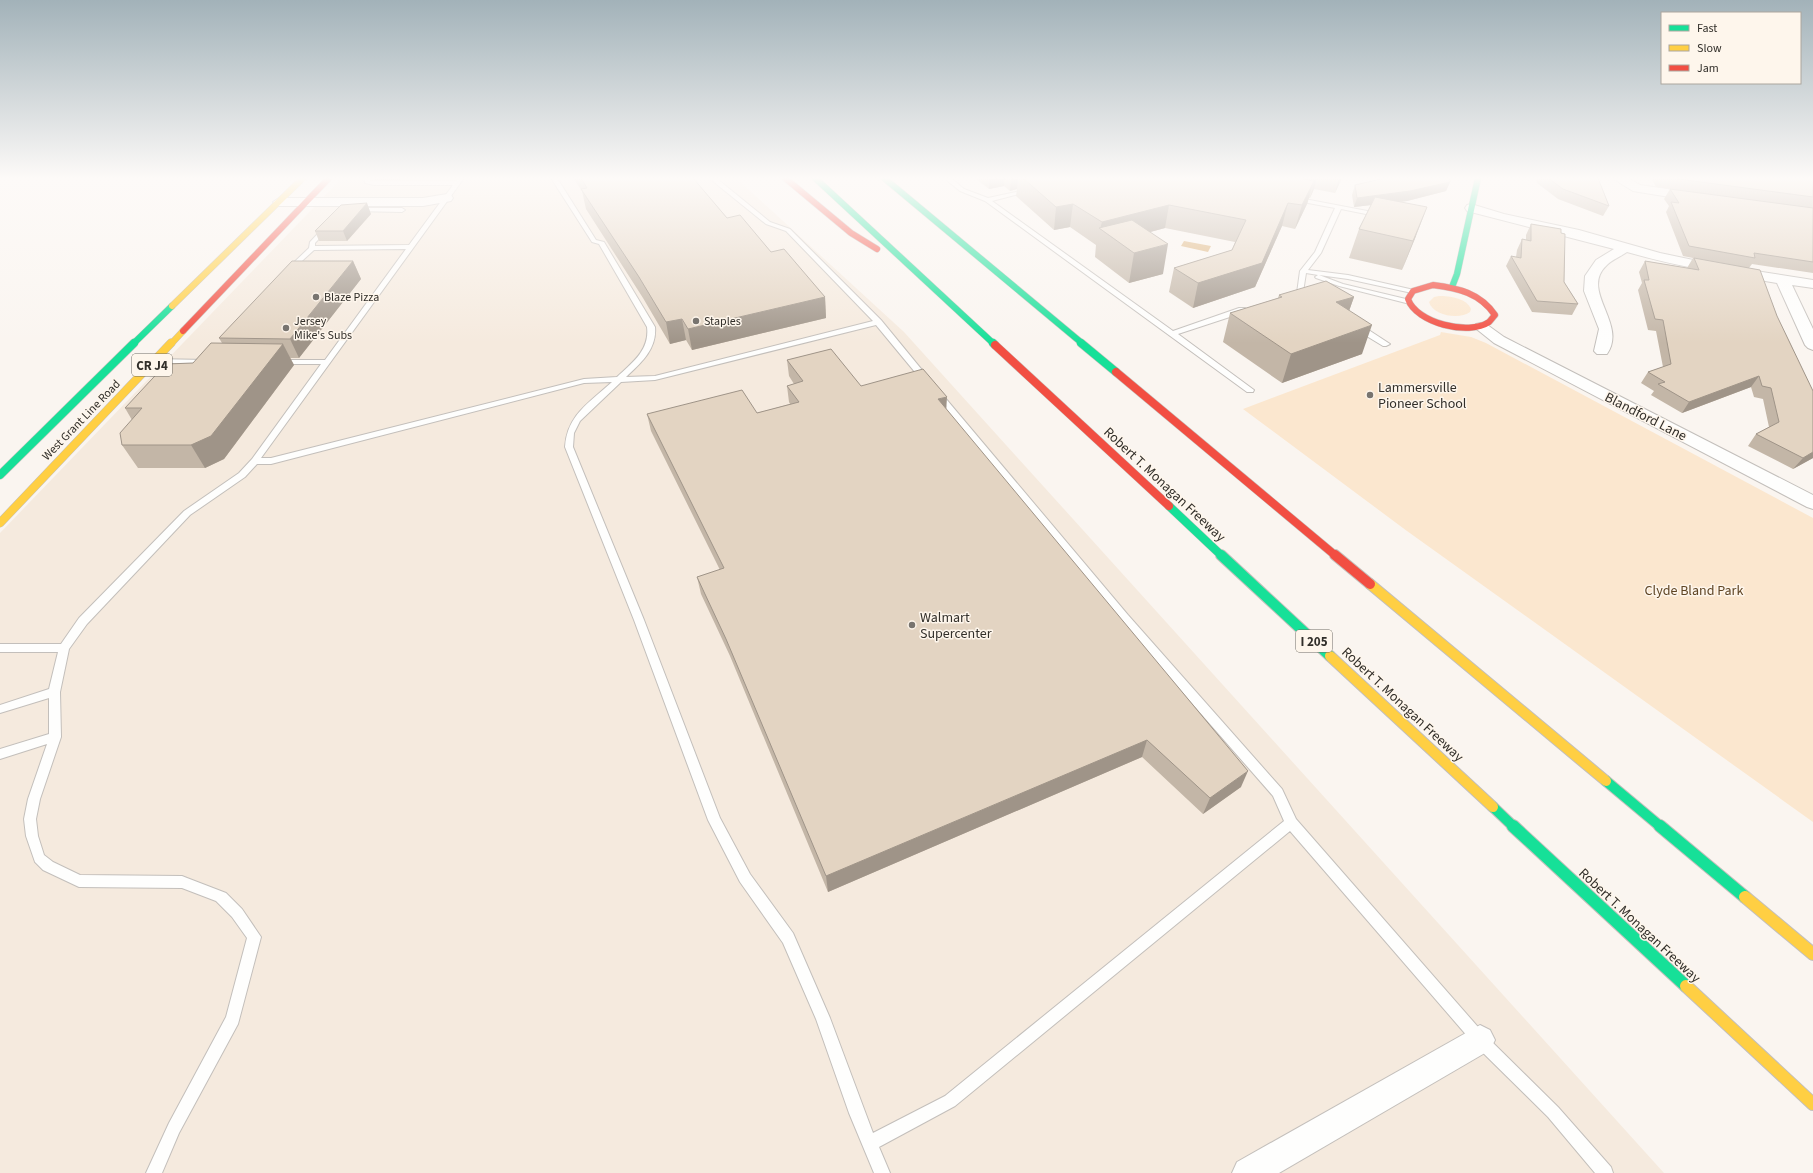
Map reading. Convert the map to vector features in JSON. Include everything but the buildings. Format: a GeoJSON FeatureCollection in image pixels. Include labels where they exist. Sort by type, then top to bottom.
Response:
{"type":"FeatureCollection","features":[{"type":"Feature","properties":{"kind":"main road","name":"West Grant Line Road"},"geometry":{"type":"LineString","coordinates":[[0,475],[248,233]]}},
{"type":"Feature","properties":{"kind":"main road","name":"West Grant Line Road"},"geometry":{"type":"LineString","coordinates":[[0,522],[278,233]]}},
{"type":"Feature","properties":{"kind":"main road"},"geometry":{"type":"LineString","coordinates":[[851,233],[915,271]]}},
{"type":"Feature","properties":{"kind":"main road","name":"Robert T. Monagan Freeway"},"geometry":{"type":"LineString","coordinates":[[874,233],[1813,1104]]}},
{"type":"Feature","properties":{"kind":"main road"},"geometry":{"type":"LineString","coordinates":[[950,233],[1813,954]]}},
{"type":"Feature","properties":{"kind":"main road"},"geometry":{"type":"LineString","coordinates":[[1452,287],[1457,274],[1466,233]]}},
{"type":"Feature","properties":{"kind":"main road"},"geometry":{"type":"LineString","coordinates":[[1433,286],[1452,287],[1480,296],[1492,306],[1495,315],[1490,322],[1481,326],[1453,326],[1432,321],[1416,313],[1407,302],[1408,295],[1417,288],[1433,286]]}},
{"type":"Feature","properties":{"kind":"street"},"geometry":{"type":"LineString","coordinates":[[1570,233],[1658,257],[1717,269],[1813,284]]}},
{"type":"Feature","properties":{"kind":"street"},"geometry":{"type":"LineString","coordinates":[[1602,351],[1606,329],[1591,291],[1592,276],[1601,263],[1626,247]]}},
{"type":"Feature","properties":{"kind":"street"},"geometry":{"type":"LineString","coordinates":[[1783,280],[1813,345]]}},
{"type":"Feature","properties":{"kind":"street","name":"Blandford Lane"},"geometry":{"type":"LineString","coordinates":[[1481,326],[1499,340],[1813,503]]}},
{"type":"Feature","properties":{"kind":"street"},"geometry":{"type":"LineString","coordinates":[[1248,1173],[1480,1040]]}},
{"type":"Feature","properties":{"kind":"lane"},"geometry":{"type":"LineString","coordinates":[[284,276],[312,248],[312,243],[321,233]]}},
{"type":"Feature","properties":{"kind":"lane"},"geometry":{"type":"LineString","coordinates":[[154,1173],[174,1128],[233,1019],[254,937],[237,913],[221,897],[182,882],[79,881],[48,866],[39,858],[32,836],[30,819],[34,799],[55,737],[54,692],[64,648],[83,621],[187,513],[242,475],[255,461],[421,233]]}},
{"type":"Feature","properties":{"kind":"lane"},"geometry":{"type":"LineString","coordinates":[[589,233],[594,241],[602,243],[651,327],[652,336],[644,356],[576,420],[570,433],[569,447],[640,620],[714,820],[745,878],[788,938],[823,1018],[857,1113],[871,1143],[882,1173]]}},
{"type":"Feature","properties":{"kind":"lane"},"geometry":{"type":"LineString","coordinates":[[791,233],[878,322],[1119,612],[1278,793],[1291,823],[1480,1040],[1553,1112],[1605,1173]]}},
{"type":"Feature","properties":{"kind":"lane"},"geometry":{"type":"LineString","coordinates":[[1032,233],[1250,390]]}},
{"type":"Feature","properties":{"kind":"lane"},"geometry":{"type":"LineString","coordinates":[[1298,294],[1303,271],[1318,253],[1327,233]]}},
{"type":"Feature","properties":{"kind":"lane"},"geometry":{"type":"LineString","coordinates":[[312,248],[411,247]]}},
{"type":"Feature","properties":{"kind":"lane"},"geometry":{"type":"LineString","coordinates":[[1303,271],[1348,277],[1412,291]]}},
{"type":"Feature","properties":{"kind":"lane"},"geometry":{"type":"LineString","coordinates":[[1303,271],[1340,286],[1407,302]]}},
{"type":"Feature","properties":{"kind":"lane"},"geometry":{"type":"LineString","coordinates":[[1172,334],[1246,309]]}},
{"type":"Feature","properties":{"kind":"lane"},"geometry":{"type":"LineString","coordinates":[[255,461],[271,462],[584,381],[617,381],[654,378],[878,322]]}},
{"type":"Feature","properties":{"kind":"lane"},"geometry":{"type":"LineString","coordinates":[[1352,324],[1386,344]]}},
{"type":"Feature","properties":{"kind":"lane"},"geometry":{"type":"LineString","coordinates":[[155,361],[210,360]]}},
{"type":"Feature","properties":{"kind":"lane"},"geometry":{"type":"LineString","coordinates":[[274,362],[327,362]]}},
{"type":"Feature","properties":{"kind":"lane"},"geometry":{"type":"LineString","coordinates":[[0,648],[64,648]]}},
{"type":"Feature","properties":{"kind":"lane"},"geometry":{"type":"LineString","coordinates":[[0,709],[54,692]]}},
{"type":"Feature","properties":{"kind":"lane"},"geometry":{"type":"LineString","coordinates":[[0,754],[55,737]]}},
{"type":"Feature","properties":{"kind":"lane"},"geometry":{"type":"LineString","coordinates":[[871,1143],[950,1101],[1291,823]]}},
{"type":"Feature","properties":{"kind":"shaded area"},"geometry":{"type":"Polygon","coordinates":[[[289,233],[796,233],[904,332],[1664,1173],[0,1173],[0,533],[289,233]]]}},
{"type":"Feature","properties":{"kind":"shaded area"},"geometry":{"type":"Polygon","coordinates":[[[1184,241],[1211,246],[1208,252],[1181,246],[1184,241]]]}},
{"type":"Feature","properties":{"kind":"green space"},"geometry":{"type":"Polygon","coordinates":[[[1448,296],[1462,300],[1469,305],[1471,309],[1470,312],[1460,316],[1454,316],[1436,311],[1429,302],[1434,297],[1448,296]]]}},
{"type":"Feature","properties":{"kind":"green space","name":"Clyde Bland Park"},"geometry":{"type":"Polygon","coordinates":[[[1441,332],[1471,337],[1486,343],[1813,518],[1813,822],[1407,531],[1243,409],[1440,335],[1441,332]]]}},
{"type":"Feature","properties":{"kind":"traffic: fast"},"geometry":{"type":"LineString","coordinates":[[874,233],[995,345]]}},
{"type":"Feature","properties":{"kind":"traffic: fast"},"geometry":{"type":"LineString","coordinates":[[949,233],[1116,372]]}},
{"type":"Feature","properties":{"kind":"traffic: fast"},"geometry":{"type":"LineString","coordinates":[[1452,287],[1457,274],[1466,233]]}},
{"type":"Feature","properties":{"kind":"traffic: fast"},"geometry":{"type":"LineString","coordinates":[[0,475],[172,306]]}},
{"type":"Feature","properties":{"kind":"traffic: fast"},"geometry":{"type":"LineString","coordinates":[[1169,506],[1330,656]]}},
{"type":"Feature","properties":{"kind":"traffic: fast"},"geometry":{"type":"LineString","coordinates":[[1606,781],[1745,897]]}},
{"type":"Feature","properties":{"kind":"traffic: fast"},"geometry":{"type":"LineString","coordinates":[[1493,807],[1686,986]]}},
{"type":"Feature","properties":{"kind":"traffic: slow"},"geometry":{"type":"LineString","coordinates":[[172,306],[247,233]]}},
{"type":"Feature","properties":{"kind":"traffic: slow"},"geometry":{"type":"LineString","coordinates":[[0,523],[183,331]]}},
{"type":"Feature","properties":{"kind":"traffic: slow"},"geometry":{"type":"LineString","coordinates":[[1370,584],[1606,781]]}},
{"type":"Feature","properties":{"kind":"traffic: slow"},"geometry":{"type":"LineString","coordinates":[[1330,656],[1493,807]]}},
{"type":"Feature","properties":{"kind":"traffic: slow"},"geometry":{"type":"LineString","coordinates":[[1745,897],[1813,954]]}},
{"type":"Feature","properties":{"kind":"traffic: slow"},"geometry":{"type":"LineString","coordinates":[[1686,986],[1813,1104]]}},
{"type":"Feature","properties":{"kind":"traffic: jam"},"geometry":{"type":"LineString","coordinates":[[183,331],[277,233]]}},
{"type":"Feature","properties":{"kind":"traffic: jam"},"geometry":{"type":"LineString","coordinates":[[851,233],[877,249]]}},
{"type":"Feature","properties":{"kind":"traffic: jam"},"geometry":{"type":"LineString","coordinates":[[1433,285],[1460,289],[1468,292],[1483,301],[1490,307],[1495,315],[1489,322],[1479,326],[1467,327],[1441,324],[1429,320],[1412,308],[1408,299],[1413,291],[1433,285]]}},
{"type":"Feature","properties":{"kind":"traffic: jam"},"geometry":{"type":"LineString","coordinates":[[995,345],[1169,506]]}},
{"type":"Feature","properties":{"kind":"traffic: jam"},"geometry":{"type":"LineString","coordinates":[[1116,372],[1370,584]]}},
{"type":"Feature","properties":{"kind":"place","name":"Blaze Pizza"},"geometry":{"type":"Point","coordinates":[316,297]}},
{"type":"Feature","properties":{"kind":"place","name":"Staples"},"geometry":{"type":"Point","coordinates":[696,321]}},
{"type":"Feature","properties":{"kind":"place","name":"Jersey Mike's Subs"},"geometry":{"type":"Point","coordinates":[286,328]}},
{"type":"Feature","properties":{"kind":"place","name":"Lammersville Pioneer School"},"geometry":{"type":"Point","coordinates":[1370,395]}},
{"type":"Feature","properties":{"kind":"place","name":"Walmart Supercenter"},"geometry":{"type":"Point","coordinates":[912,625]}}]}
